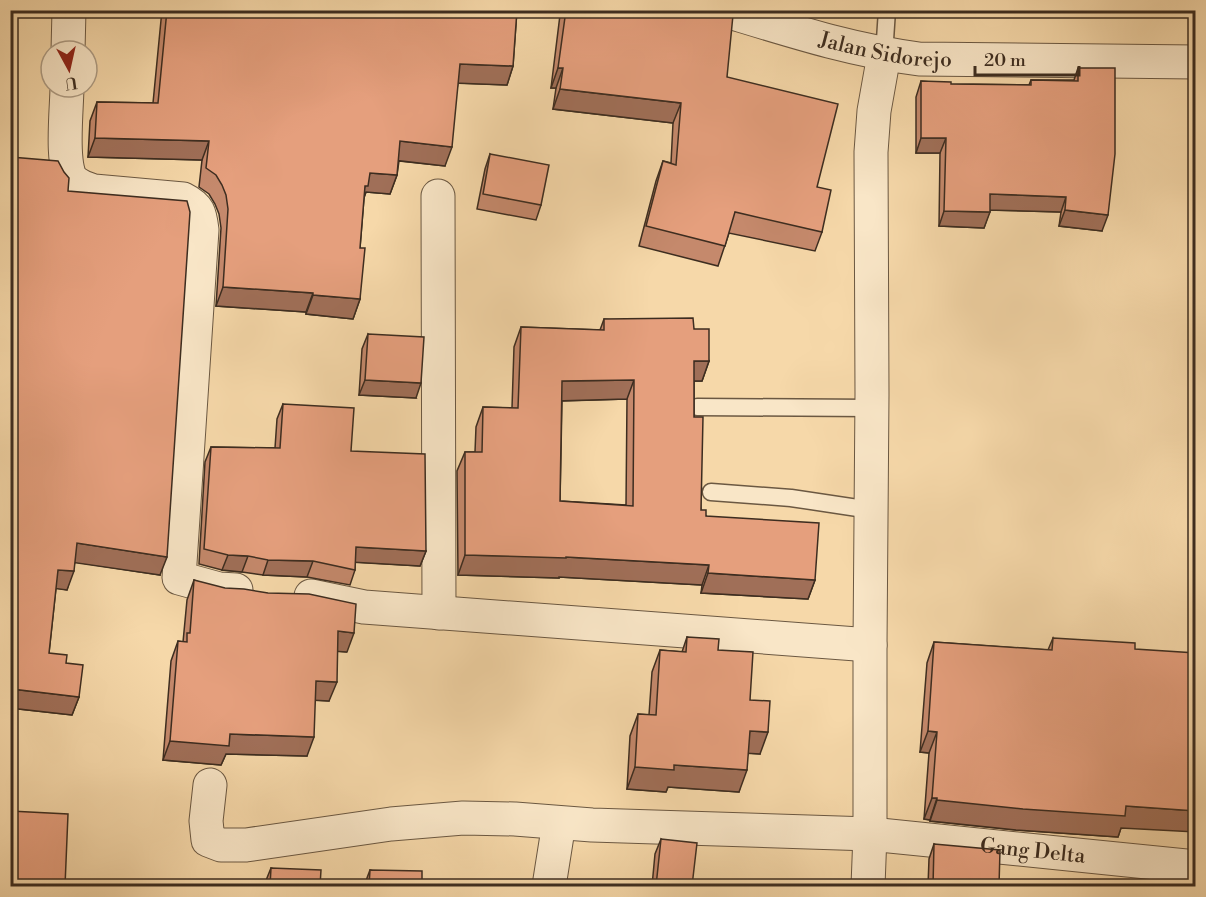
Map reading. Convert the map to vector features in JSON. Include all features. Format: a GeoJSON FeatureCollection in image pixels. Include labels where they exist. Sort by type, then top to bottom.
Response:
{"type":"FeatureCollection","features":[{"type":"Feature","properties":{"kind":"street"},"geometry":{"type":"LineString","coordinates":[[68,39],[69,10]]}},
{"type":"Feature","properties":{"kind":"street","name":"Jalan Sidorejo"},"geometry":{"type":"LineString","coordinates":[[723,10],[839,45],[884,55],[919,59],[1196,62]]}},
{"type":"Feature","properties":{"kind":"street"},"geometry":{"type":"LineString","coordinates":[[868,886],[872,408],[871,152],[874,111],[884,55]]}},
{"type":"Feature","properties":{"kind":"street"},"geometry":{"type":"LineString","coordinates":[[67,99],[65,162],[68,175],[73,182],[94,191],[183,199],[194,205],[201,217],[180,578],[219,589],[304,595],[364,607],[870,645]]}},
{"type":"Feature","properties":{"kind":"street"},"geometry":{"type":"LineString","coordinates":[[438,196],[439,613]]}},
{"type":"Feature","properties":{"kind":"street","name":"Gang Delta"},"geometry":{"type":"LineString","coordinates":[[210,785],[206,821],[208,840],[221,845],[246,845],[391,824],[464,818],[515,819],[559,823],[870,834],[1196,867]]}},
{"type":"Feature","properties":{"kind":"street"},"geometry":{"type":"LineString","coordinates":[[549,886],[559,823]]}},
{"type":"Feature","properties":{"kind":"lane"},"geometry":{"type":"LineString","coordinates":[[884,55],[886,10]]}},
{"type":"Feature","properties":{"kind":"lane"},"geometry":{"type":"LineString","coordinates":[[696,407],[872,408]]}},
{"type":"Feature","properties":{"kind":"lane"},"geometry":{"type":"LineString","coordinates":[[711,492],[791,498],[871,510]]}},
{"type":"Feature","properties":{"kind":"building"},"geometry":{"type":"Polygon","coordinates":[[[167,10],[517,10],[513,66],[460,64],[452,147],[400,141],[397,175],[370,173],[368,186],[365,186],[360,248],[365,248],[360,299],[313,295],[313,293],[223,287],[228,209],[222,185],[216,175],[206,168],[209,141],[95,138],[97,102],[158,103],[167,10]]]}},
{"type":"Feature","properties":{"kind":"building"},"geometry":{"type":"Polygon","coordinates":[[[566,10],[686,10],[733,15],[727,77],[838,104],[817,187],[831,190],[822,232],[735,212],[725,246],[646,226],[663,161],[676,165],[681,103],[560,89],[563,68],[558,68],[566,10]]]}},
{"type":"Feature","properties":{"kind":"building"},"geometry":{"type":"Polygon","coordinates":[[[1078,68],[1115,68],[1115,154],[1108,215],[1065,210],[1066,197],[990,194],[990,212],[944,211],[946,138],[921,138],[921,81],[951,82],[951,84],[1031,85],[1031,80],[1078,81],[1078,68]]]}},
{"type":"Feature","properties":{"kind":"building"},"geometry":{"type":"Polygon","coordinates":[[[10,143],[12,143],[11,157],[58,161],[69,178],[68,191],[187,201],[190,212],[167,557],[77,543],[74,571],[58,570],[49,653],[67,655],[66,663],[83,665],[79,697],[12,689],[17,642],[10,641],[10,143]]]}},
{"type":"Feature","properties":{"kind":"building"},"geometry":{"type":"Polygon","coordinates":[[[490,154],[549,165],[541,205],[483,194],[490,154]]]}},
{"type":"Feature","properties":{"kind":"building"},"geometry":{"type":"Polygon","coordinates":[[[693,318],[694,329],[709,329],[709,361],[694,361],[694,417],[703,417],[701,510],[706,510],[706,516],[819,523],[815,580],[708,573],[709,565],[566,557],[465,555],[465,452],[482,452],[483,407],[518,408],[521,327],[604,330],[604,319],[693,318]],[[634,380],[562,381],[560,501],[633,506],[634,380]]]}},
{"type":"Feature","properties":{"kind":"building"},"geometry":{"type":"Polygon","coordinates":[[[368,334],[424,337],[421,383],[365,380],[368,334]]]}},
{"type":"Feature","properties":{"kind":"building"},"geometry":{"type":"Polygon","coordinates":[[[283,404],[354,408],[351,451],[425,454],[426,551],[356,547],[355,570],[313,561],[268,560],[228,555],[204,549],[211,447],[280,448],[283,404]]]}},
{"type":"Feature","properties":{"kind":"building"},"geometry":{"type":"Polygon","coordinates":[[[194,580],[225,588],[268,593],[309,594],[356,604],[354,633],[338,631],[337,682],[316,681],[314,737],[230,734],[229,746],[170,741],[178,641],[187,642],[187,633],[190,633],[194,580]]]}},
{"type":"Feature","properties":{"kind":"building"},"geometry":{"type":"Polygon","coordinates":[[[687,637],[719,639],[718,650],[753,652],[750,700],[770,701],[768,732],[750,731],[747,770],[674,765],[674,770],[635,767],[638,714],[656,715],[660,650],[686,652],[687,637]]]}},
{"type":"Feature","properties":{"kind":"building"},"geometry":{"type":"Polygon","coordinates":[[[1053,638],[1135,643],[1135,649],[1196,653],[1196,811],[1126,806],[1125,816],[1023,809],[932,798],[937,732],[928,731],[934,642],[1052,650],[1053,638]]]}},
{"type":"Feature","properties":{"kind":"building"},"geometry":{"type":"Polygon","coordinates":[[[10,811],[68,814],[65,886],[10,886],[10,811]]]}},
{"type":"Feature","properties":{"kind":"building"},"geometry":{"type":"Polygon","coordinates":[[[661,839],[697,843],[692,886],[656,886],[661,839]]]}},
{"type":"Feature","properties":{"kind":"building"},"geometry":{"type":"Polygon","coordinates":[[[934,844],[1000,850],[999,886],[933,886],[934,844]]]}},
{"type":"Feature","properties":{"kind":"building"},"geometry":{"type":"Polygon","coordinates":[[[271,868],[321,870],[320,886],[270,886],[271,868]]]}},
{"type":"Feature","properties":{"kind":"building"},"geometry":{"type":"Polygon","coordinates":[[[370,870],[422,871],[422,886],[369,886],[370,870]]]}}]}
